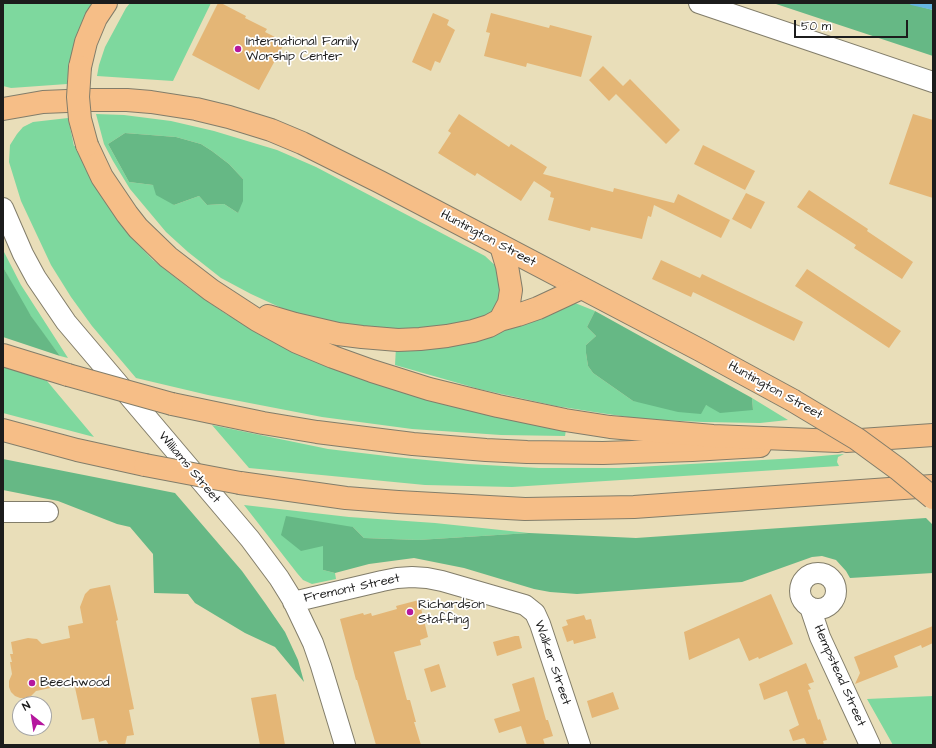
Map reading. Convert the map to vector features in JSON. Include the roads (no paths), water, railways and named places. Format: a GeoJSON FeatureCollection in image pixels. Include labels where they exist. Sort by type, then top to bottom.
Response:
{"type":"FeatureCollection","features":[{"type":"Feature","properties":{"kind":"main road"},"geometry":{"type":"LineString","coordinates":[[106,3],[96,18],[86,42],[80,67],[80,119],[87,145],[102,177],[138,228],[184,271],[234,306],[284,335],[333,357],[422,386],[505,408],[565,420],[648,431],[713,436],[838,441]]}},
{"type":"Feature","properties":{"kind":"main road","name":"Huntington Street"},"geometry":{"type":"LineString","coordinates":[[3,109],[43,102],[127,100],[188,108],[229,117],[271,130],[335,159],[792,400],[857,439],[898,468],[933,498]]}},
{"type":"Feature","properties":{"kind":"main road"},"geometry":{"type":"LineString","coordinates":[[500,320],[509,303],[511,290],[507,266],[501,246]]}},
{"type":"Feature","properties":{"kind":"main road"},"geometry":{"type":"LineString","coordinates":[[234,306],[295,324],[338,334],[362,338],[420,339],[473,331],[489,326],[500,320],[518,316],[538,308],[581,288]]}},
{"type":"Feature","properties":{"kind":"main road"},"geometry":{"type":"LineString","coordinates":[[3,355],[68,376],[172,404],[263,424],[413,444],[486,450],[569,453],[641,452],[933,435]]}},
{"type":"Feature","properties":{"kind":"main road"},"geometry":{"type":"LineString","coordinates":[[3,430],[77,450],[145,465],[240,483],[339,497],[391,502],[525,509],[634,507],[933,486]]}},
{"type":"Feature","properties":{"kind":"street"},"geometry":{"type":"LineString","coordinates":[[699,3],[933,82]]}},
{"type":"Feature","properties":{"kind":"street","name":"Williams Street"},"geometry":{"type":"LineString","coordinates":[[3,208],[23,254],[40,284],[66,322],[265,558],[279,578],[293,602],[313,643],[322,666],[345,745]]}},
{"type":"Feature","properties":{"kind":"street"},"geometry":{"type":"LineString","coordinates":[[3,512],[48,512]]}},
{"type":"Feature","properties":{"kind":"street","name":"Fremont Street"},"geometry":{"type":"LineString","coordinates":[[293,602],[390,579],[412,577],[442,581],[505,598]]}},
{"type":"Feature","properties":{"kind":"street","name":"Walker Street"},"geometry":{"type":"LineString","coordinates":[[505,598],[525,605],[535,613],[538,618],[580,745]]}},
{"type":"Feature","properties":{"kind":"street","name":"Hempstead Street"},"geometry":{"type":"LineString","coordinates":[[810,607],[820,637],[870,745]]}},
{"type":"Feature","properties":{"kind":"water"},"geometry":{"type":"Polygon","coordinates":[[[908,3],[933,3],[933,10],[911,5],[908,3]]]}},
{"type":"Feature","properties":{"kind":"place","name":"International Family Worship Center"},"geometry":{"type":"Point","coordinates":[238,49]}},
{"type":"Feature","properties":{"kind":"place","name":"Richardson Staffing"},"geometry":{"type":"Point","coordinates":[410,612]}},
{"type":"Feature","properties":{"kind":"place","name":"Beechwood"},"geometry":{"type":"Point","coordinates":[32,683]}}]}
